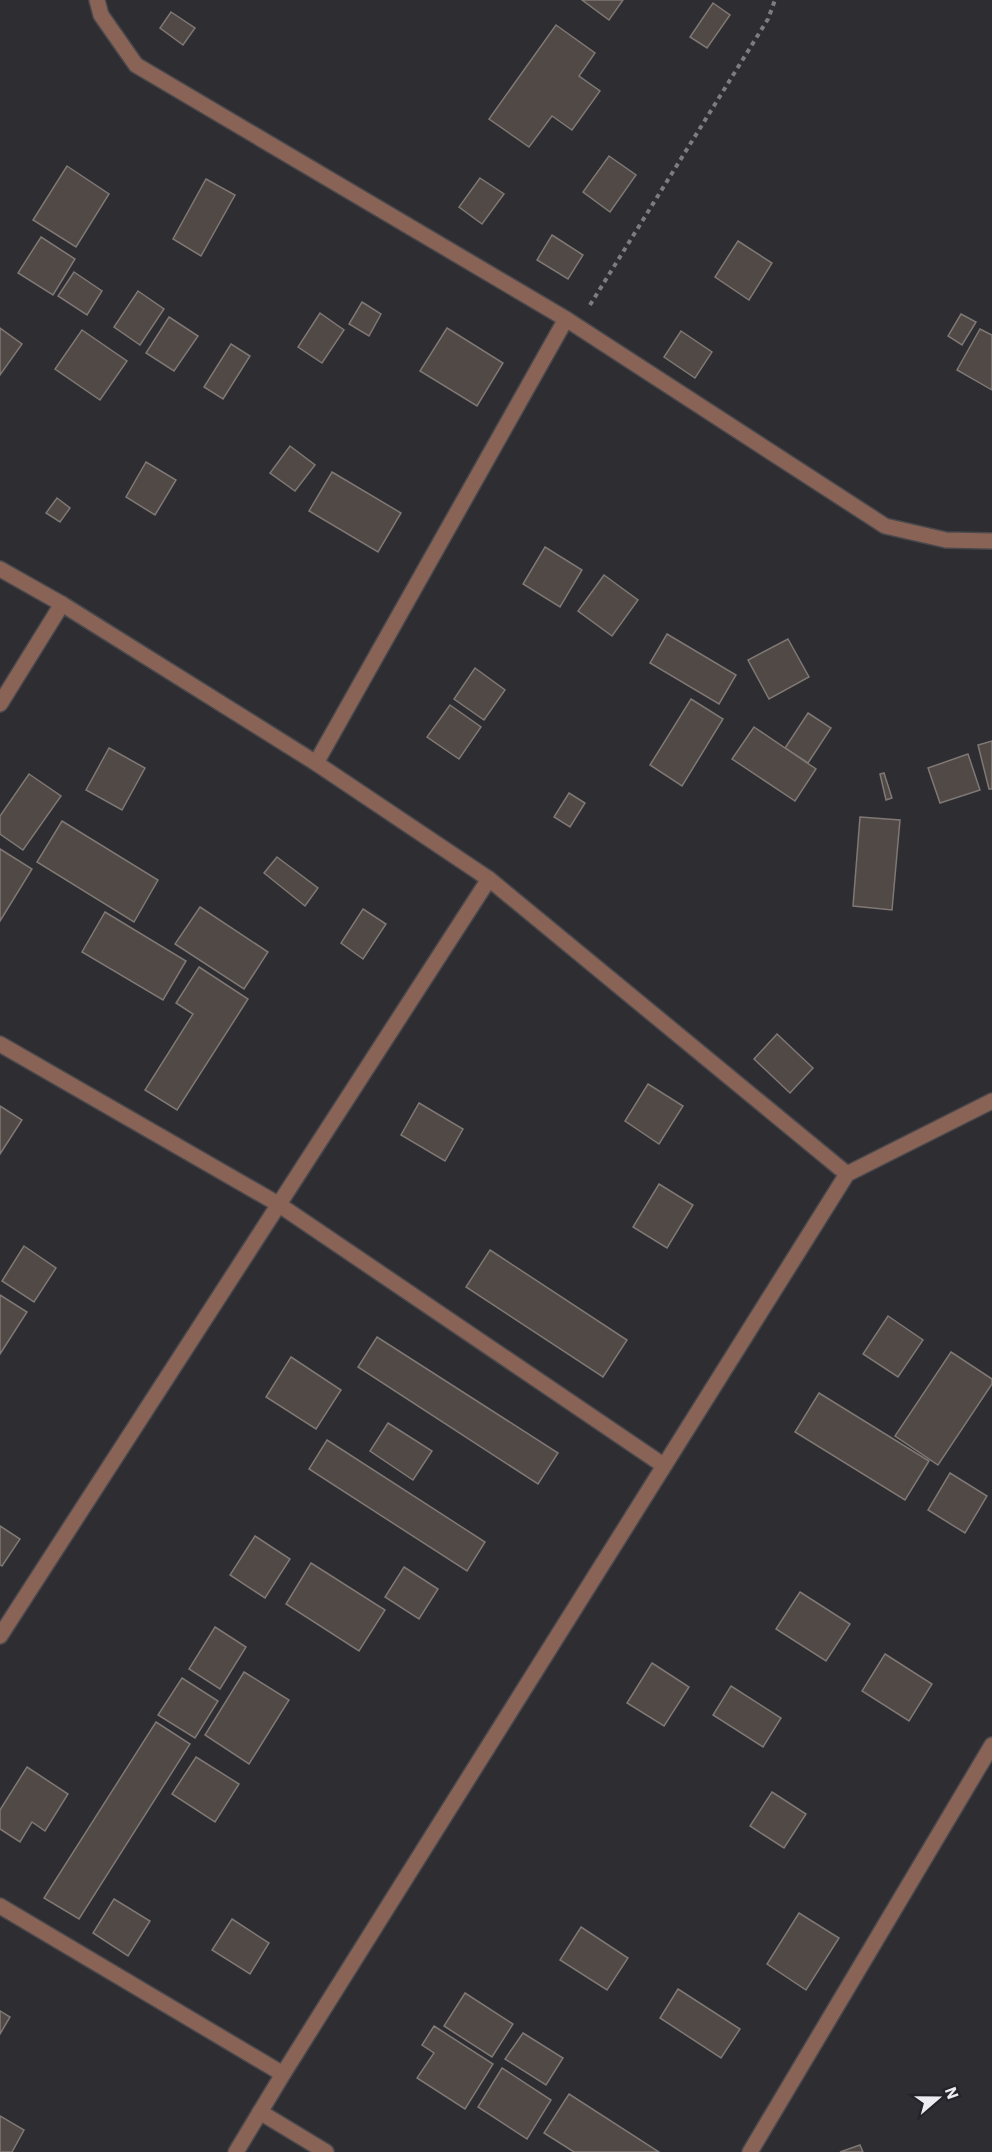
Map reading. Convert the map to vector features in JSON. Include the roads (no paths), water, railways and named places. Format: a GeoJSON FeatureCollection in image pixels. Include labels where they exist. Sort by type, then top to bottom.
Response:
{"type":"FeatureCollection","features":[{"type":"Feature","properties":{"kind":"street"},"geometry":{"type":"LineString","coordinates":[[97,0],[101,15],[136,65],[571,322],[885,526],[946,540],[992,541]]}},
{"type":"Feature","properties":{"kind":"street"},"geometry":{"type":"LineString","coordinates":[[316,763],[571,322]]}},
{"type":"Feature","properties":{"kind":"street"},"geometry":{"type":"LineString","coordinates":[[0,569],[62,604],[316,763],[489,879],[848,1174]]}},
{"type":"Feature","properties":{"kind":"street"},"geometry":{"type":"LineString","coordinates":[[0,704],[62,604]]}},
{"type":"Feature","properties":{"kind":"street"},"geometry":{"type":"LineString","coordinates":[[0,1636],[489,879]]}},
{"type":"Feature","properties":{"kind":"street"},"geometry":{"type":"LineString","coordinates":[[0,1044],[278,1204],[663,1465]]}},
{"type":"Feature","properties":{"kind":"street"},"geometry":{"type":"LineString","coordinates":[[236,2152],[663,1465],[848,1174],[992,1101]]}},
{"type":"Feature","properties":{"kind":"street"},"geometry":{"type":"LineString","coordinates":[[750,2152],[992,1745]]}},
{"type":"Feature","properties":{"kind":"street"},"geometry":{"type":"LineString","coordinates":[[0,1906],[283,2073]]}},
{"type":"Feature","properties":{"kind":"street"},"geometry":{"type":"LineString","coordinates":[[260,2112],[326,2152]]}}]}
